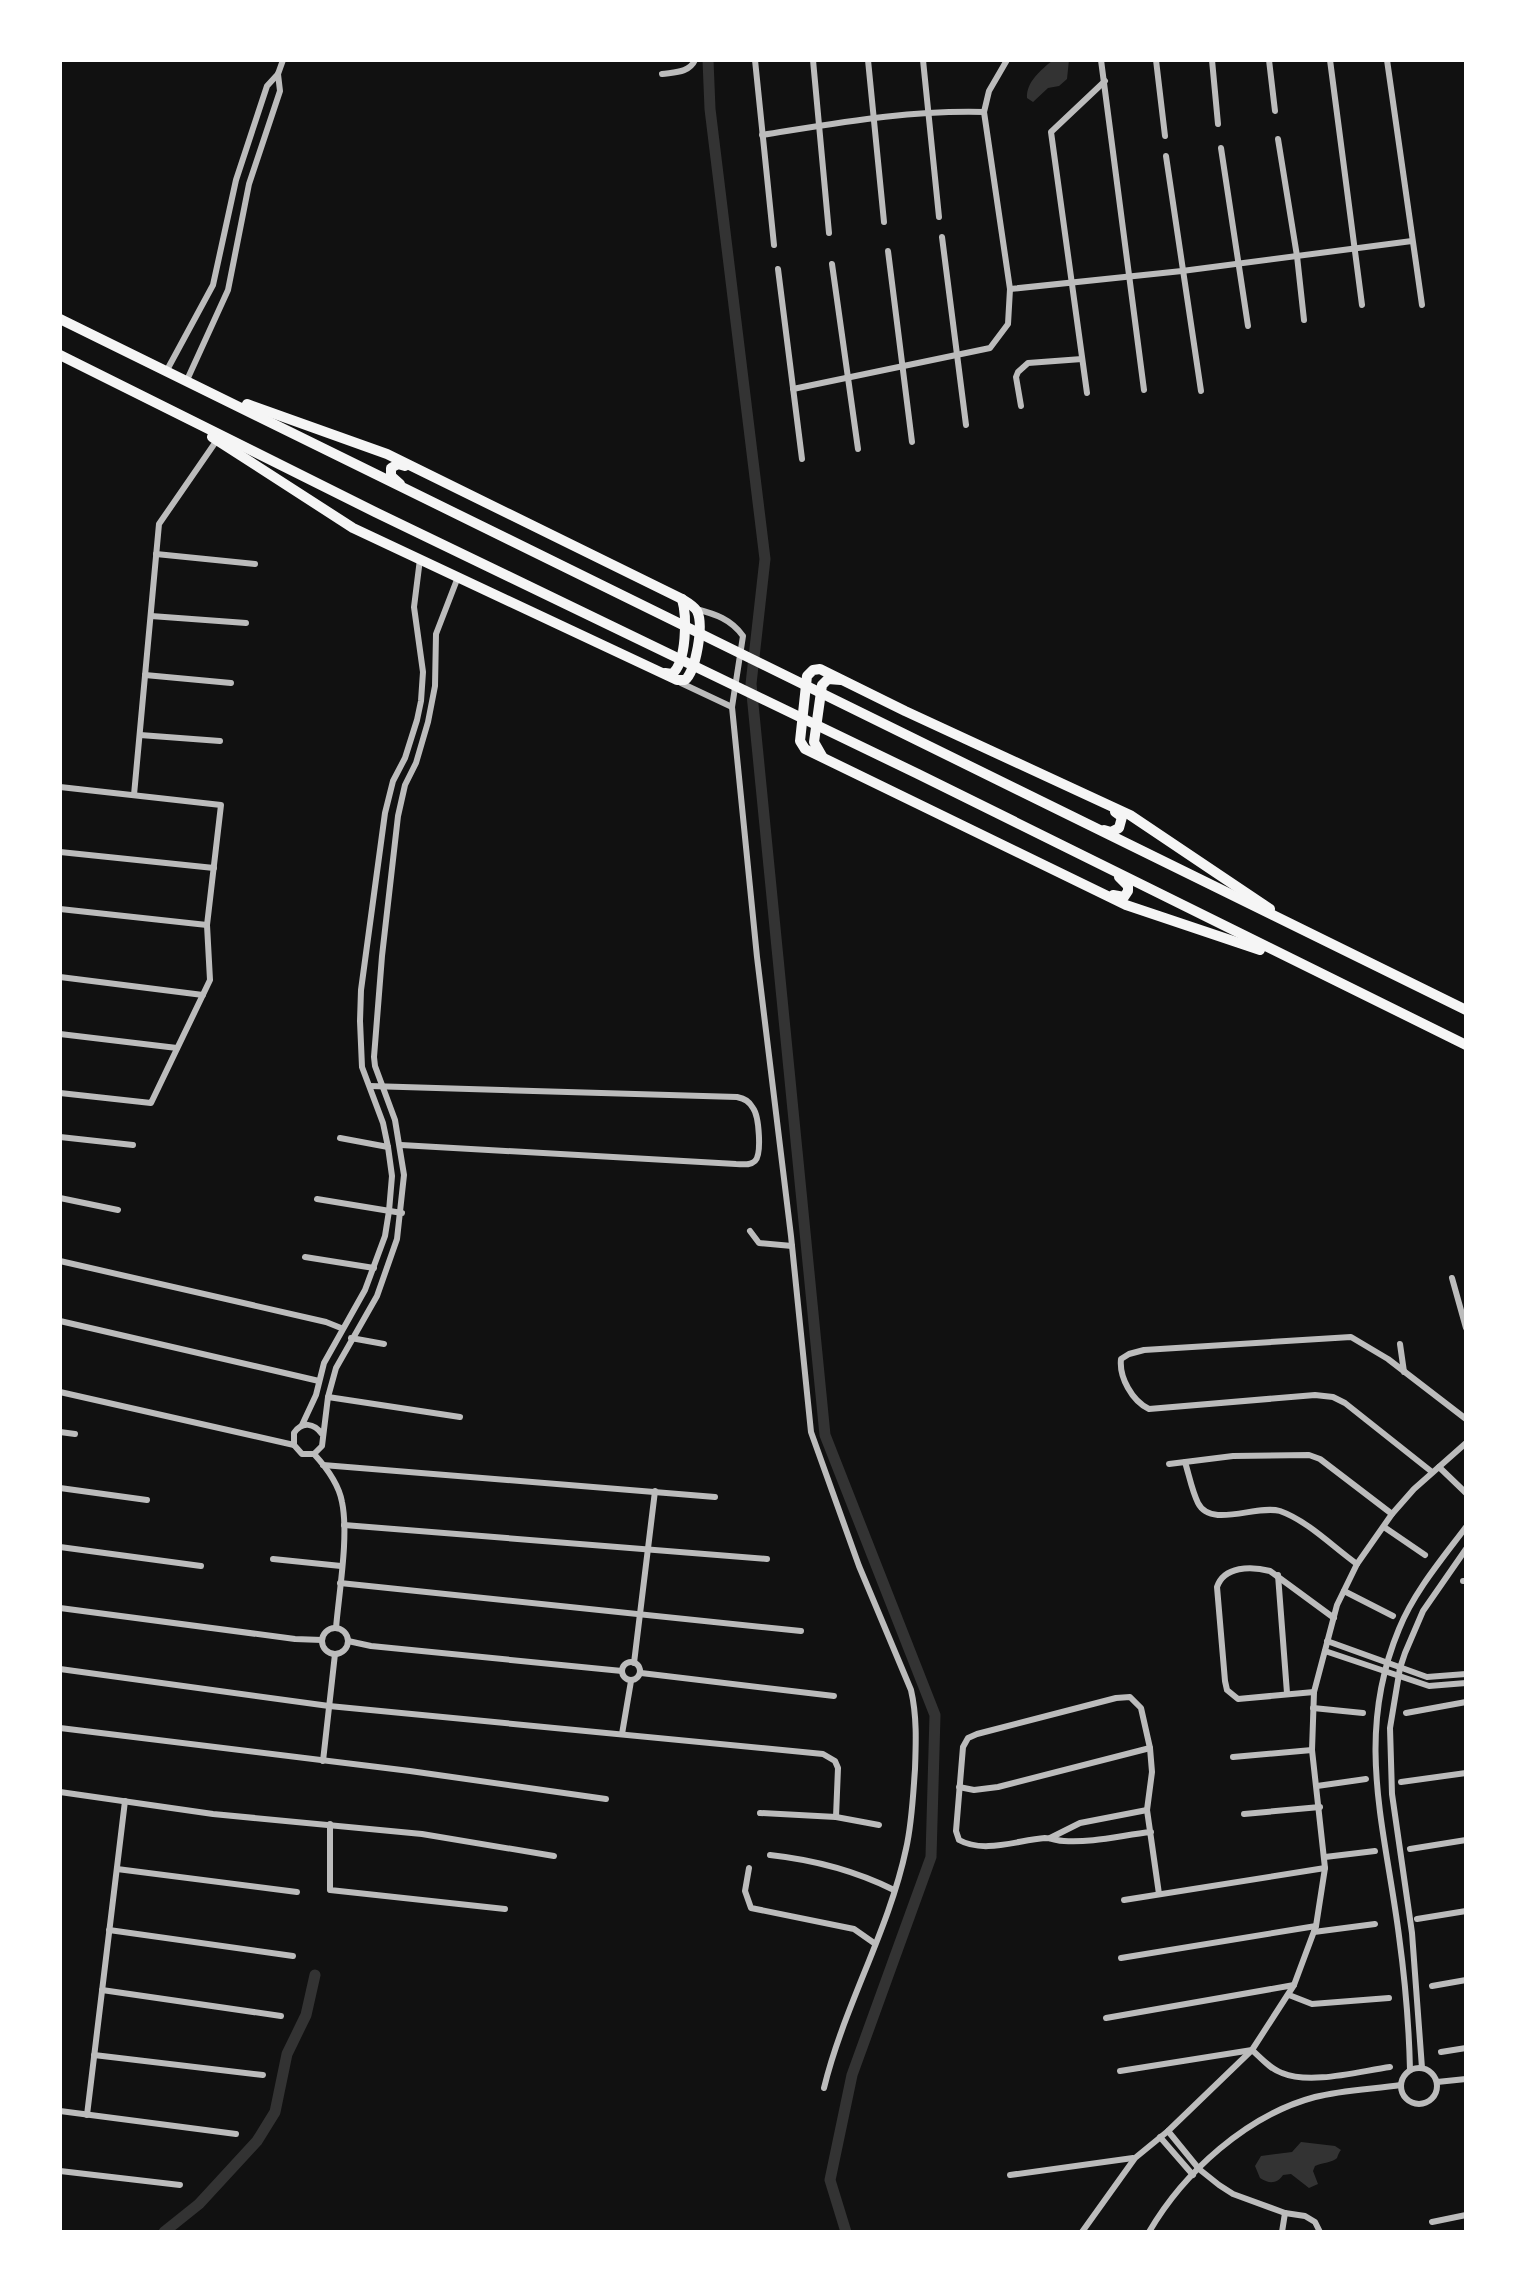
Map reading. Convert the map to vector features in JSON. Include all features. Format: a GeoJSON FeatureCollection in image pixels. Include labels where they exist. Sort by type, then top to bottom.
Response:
{"type":"FeatureCollection","features":[{"type":"Feature","properties":{"kind":"main road"},"geometry":{"type":"LineString","coordinates":[[60,319],[1466,1010]]}},
{"type":"Feature","properties":{"kind":"main road"},"geometry":{"type":"LineString","coordinates":[[60,355],[1466,1045]]}},
{"type":"Feature","properties":{"kind":"main road"},"geometry":{"type":"LineString","coordinates":[[169,409],[363,533],[677,680],[688,678],[696,663],[699,618],[696,609],[682,599],[387,454],[203,388]]}},
{"type":"Feature","properties":{"kind":"main road"},"geometry":{"type":"LineString","coordinates":[[408,491],[391,476],[391,468],[398,464],[419,470]]}},
{"type":"Feature","properties":{"kind":"main road"},"geometry":{"type":"LineString","coordinates":[[363,533],[357,517],[364,512],[375,512]]}},
{"type":"Feature","properties":{"kind":"main road"},"geometry":{"type":"LineString","coordinates":[[657,671],[672,674],[677,671],[686,612],[682,599]]}},
{"type":"Feature","properties":{"kind":"main road"},"geometry":{"type":"LineString","coordinates":[[1296,962],[1126,905],[805,749],[800,741],[807,676],[813,670],[820,669],[1130,815],[1306,933]]}},
{"type":"Feature","properties":{"kind":"main road"},"geometry":{"type":"LineString","coordinates":[[823,758],[814,742],[822,685],[828,679],[845,680]]}},
{"type":"Feature","properties":{"kind":"main road"},"geometry":{"type":"LineString","coordinates":[[1095,827],[1111,832],[1121,824],[1120,814],[1104,804]]}},
{"type":"Feature","properties":{"kind":"main road"},"geometry":{"type":"LineString","coordinates":[[1100,891],[1121,897],[1128,891],[1125,882],[1110,869]]}},
{"type":"Feature","properties":{"kind":"street"},"geometry":{"type":"LineString","coordinates":[[167,370],[213,285],[236,180],[267,86],[278,74],[283,60]]}},
{"type":"Feature","properties":{"kind":"street"},"geometry":{"type":"LineString","coordinates":[[662,74],[685,71],[695,60]]}},
{"type":"Feature","properties":{"kind":"street"},"geometry":{"type":"LineString","coordinates":[[755,60],[774,245]]}},
{"type":"Feature","properties":{"kind":"street"},"geometry":{"type":"LineString","coordinates":[[813,60],[829,233]]}},
{"type":"Feature","properties":{"kind":"street"},"geometry":{"type":"LineString","coordinates":[[868,60],[884,222]]}},
{"type":"Feature","properties":{"kind":"street"},"geometry":{"type":"LineString","coordinates":[[923,60],[939,217]]}},
{"type":"Feature","properties":{"kind":"street"},"geometry":{"type":"LineString","coordinates":[[793,389],[990,348],[1000,337],[1008,324],[1010,289],[984,112],[995,77],[1007,60]]}},
{"type":"Feature","properties":{"kind":"street"},"geometry":{"type":"LineString","coordinates":[[1101,60],[1144,390]]}},
{"type":"Feature","properties":{"kind":"street"},"geometry":{"type":"LineString","coordinates":[[1156,60],[1165,136]]}},
{"type":"Feature","properties":{"kind":"street"},"geometry":{"type":"LineString","coordinates":[[1212,60],[1218,124]]}},
{"type":"Feature","properties":{"kind":"street"},"geometry":{"type":"LineString","coordinates":[[1269,60],[1275,111]]}},
{"type":"Feature","properties":{"kind":"street"},"geometry":{"type":"LineString","coordinates":[[1330,60],[1362,305]]}},
{"type":"Feature","properties":{"kind":"street"},"geometry":{"type":"LineString","coordinates":[[1387,60],[1422,305]]}},
{"type":"Feature","properties":{"kind":"street"},"geometry":{"type":"LineString","coordinates":[[187,380],[228,290],[249,184],[280,91],[278,74]]}},
{"type":"Feature","properties":{"kind":"street"},"geometry":{"type":"LineString","coordinates":[[1087,393],[1051,132],[1105,81]]}},
{"type":"Feature","properties":{"kind":"street"},"geometry":{"type":"LineString","coordinates":[[762,135],[929,111],[984,112]]}},
{"type":"Feature","properties":{"kind":"street"},"geometry":{"type":"LineString","coordinates":[[1278,139],[1304,320]]}},
{"type":"Feature","properties":{"kind":"street"},"geometry":{"type":"LineString","coordinates":[[1221,148],[1248,326]]}},
{"type":"Feature","properties":{"kind":"street"},"geometry":{"type":"LineString","coordinates":[[1166,156],[1201,391]]}},
{"type":"Feature","properties":{"kind":"street"},"geometry":{"type":"LineString","coordinates":[[236,180],[249,184]]}},
{"type":"Feature","properties":{"kind":"street"},"geometry":{"type":"LineString","coordinates":[[942,237],[966,425]]}},
{"type":"Feature","properties":{"kind":"street"},"geometry":{"type":"LineString","coordinates":[[1010,289],[1182,271],[1412,241]]}},
{"type":"Feature","properties":{"kind":"street"},"geometry":{"type":"LineString","coordinates":[[888,251],[912,442]]}},
{"type":"Feature","properties":{"kind":"street"},"geometry":{"type":"LineString","coordinates":[[832,264],[858,449]]}},
{"type":"Feature","properties":{"kind":"street"},"geometry":{"type":"LineString","coordinates":[[778,269],[802,459]]}},
{"type":"Feature","properties":{"kind":"street"},"geometry":{"type":"LineString","coordinates":[[213,285],[228,290]]}},
{"type":"Feature","properties":{"kind":"street"},"geometry":{"type":"LineString","coordinates":[[1021,406],[1016,377],[1022,367],[1028,363],[1082,359]]}},
{"type":"Feature","properties":{"kind":"street"},"geometry":{"type":"LineString","coordinates":[[134,795],[159,524],[217,440]]}},
{"type":"Feature","properties":{"kind":"street"},"geometry":{"type":"LineString","coordinates":[[156,554],[255,564]]}},
{"type":"Feature","properties":{"kind":"street"},"geometry":{"type":"LineString","coordinates":[[294,1445],[294,1433],[302,1425],[324,1363],[374,1268],[385,1236],[389,1211],[392,1176],[388,1147],[383,1123],[362,1067],[361,990],[385,813],[421,701],[423,672],[414,607],[420,559]]}},
{"type":"Feature","properties":{"kind":"street"},"geometry":{"type":"LineString","coordinates":[[60,1392],[294,1445],[302,1454],[314,1454],[322,1446],[328,1397],[336,1368],[377,1296],[397,1239],[402,1213],[404,1175],[401,1145],[374,1057],[382,956],[396,824],[405,785],[416,763],[428,722],[435,686],[436,634],[458,577]]}},
{"type":"Feature","properties":{"kind":"street"},"geometry":{"type":"LineString","coordinates":[[696,609],[723,617],[736,626],[743,636],[732,707],[811,1432],[859,1566],[916,1709],[912,1807],[906,1848],[894,1890],[838,2033],[824,2088]]}},
{"type":"Feature","properties":{"kind":"street"},"geometry":{"type":"LineString","coordinates":[[151,616],[246,623]]}},
{"type":"Feature","properties":{"kind":"street"},"geometry":{"type":"LineString","coordinates":[[419,632],[436,634]]}},
{"type":"Feature","properties":{"kind":"street"},"geometry":{"type":"LineString","coordinates":[[145,675],[231,683]]}},
{"type":"Feature","properties":{"kind":"street"},"geometry":{"type":"LineString","coordinates":[[677,680],[732,707]]}},
{"type":"Feature","properties":{"kind":"street"},"geometry":{"type":"LineString","coordinates":[[140,735],[220,741]]}},
{"type":"Feature","properties":{"kind":"street"},"geometry":{"type":"LineString","coordinates":[[393,781],[405,785]]}},
{"type":"Feature","properties":{"kind":"street"},"geometry":{"type":"LineString","coordinates":[[60,787],[221,805],[207,925],[210,980],[151,1103],[60,1093]]}},
{"type":"Feature","properties":{"kind":"street"},"geometry":{"type":"LineString","coordinates":[[60,852],[214,868]]}},
{"type":"Feature","properties":{"kind":"street"},"geometry":{"type":"LineString","coordinates":[[60,909],[207,925]]}},
{"type":"Feature","properties":{"kind":"street"},"geometry":{"type":"LineString","coordinates":[[368,955],[382,956]]}},
{"type":"Feature","properties":{"kind":"street"},"geometry":{"type":"LineString","coordinates":[[60,977],[203,995]]}},
{"type":"Feature","properties":{"kind":"street"},"geometry":{"type":"LineString","coordinates":[[60,1034],[177,1048]]}},
{"type":"Feature","properties":{"kind":"street"},"geometry":{"type":"LineString","coordinates":[[370,1086],[737,1097],[752,1105],[757,1116],[759,1152],[750,1164],[736,1164],[401,1145]]}},
{"type":"Feature","properties":{"kind":"street"},"geometry":{"type":"LineString","coordinates":[[60,1137],[133,1145]]}},
{"type":"Feature","properties":{"kind":"street"},"geometry":{"type":"LineString","coordinates":[[340,1138],[388,1147]]}},
{"type":"Feature","properties":{"kind":"street"},"geometry":{"type":"LineString","coordinates":[[60,1198],[118,1210]]}},
{"type":"Feature","properties":{"kind":"street"},"geometry":{"type":"LineString","coordinates":[[317,1199],[402,1213]]}},
{"type":"Feature","properties":{"kind":"street"},"geometry":{"type":"LineString","coordinates":[[750,1231],[759,1243],[792,1246]]}},
{"type":"Feature","properties":{"kind":"street"},"geometry":{"type":"LineString","coordinates":[[305,1257],[374,1268]]}},
{"type":"Feature","properties":{"kind":"street"},"geometry":{"type":"LineString","coordinates":[[60,1261],[341,1328]]}},
{"type":"Feature","properties":{"kind":"street"},"geometry":{"type":"LineString","coordinates":[[1452,1278],[1466,1328]]}},
{"type":"Feature","properties":{"kind":"street"},"geometry":{"type":"LineString","coordinates":[[60,1321],[319,1381]]}},
{"type":"Feature","properties":{"kind":"street"},"geometry":{"type":"LineString","coordinates":[[1432,1472],[1345,1403],[1333,1397],[1315,1395],[1149,1409],[1132,1395],[1120,1369],[1121,1359],[1144,1350],[1351,1337],[1466,1419]]}},
{"type":"Feature","properties":{"kind":"street"},"geometry":{"type":"LineString","coordinates":[[351,1338],[384,1344]]}},
{"type":"Feature","properties":{"kind":"street"},"geometry":{"type":"LineString","coordinates":[[1400,1344],[1404,1372]]}},
{"type":"Feature","properties":{"kind":"street"},"geometry":{"type":"LineString","coordinates":[[328,1397],[460,1417]]}},
{"type":"Feature","properties":{"kind":"street"},"geometry":{"type":"LineString","coordinates":[[302,1425],[317,1427],[322,1434]]}},
{"type":"Feature","properties":{"kind":"street"},"geometry":{"type":"LineString","coordinates":[[60,1432],[75,1434]]}},
{"type":"Feature","properties":{"kind":"street"},"geometry":{"type":"LineString","coordinates":[[1082,2232],[1135,2158],[1168,2131],[1252,2050],[1294,1985],[1315,1929],[1325,1868],[1312,1750],[1313,1708],[1314,1692],[1334,1618],[1357,1564],[1392,1514],[1432,1472],[1466,1443]]}},
{"type":"Feature","properties":{"kind":"street"},"geometry":{"type":"LineString","coordinates":[[314,1454],[342,1499],[344,1525],[336,1628]]}},
{"type":"Feature","properties":{"kind":"street"},"geometry":{"type":"LineString","coordinates":[[1169,1464],[1233,1456],[1309,1455],[1320,1459],[1392,1514]]}},
{"type":"Feature","properties":{"kind":"street"},"geometry":{"type":"LineString","coordinates":[[1185,1462],[1198,1504],[1204,1511],[1217,1515],[1265,1509],[1290,1515],[1357,1564]]}},
{"type":"Feature","properties":{"kind":"street"},"geometry":{"type":"LineString","coordinates":[[323,1465],[715,1497]]}},
{"type":"Feature","properties":{"kind":"street"},"geometry":{"type":"LineString","coordinates":[[1439,1467],[1466,1493]]}},
{"type":"Feature","properties":{"kind":"street"},"geometry":{"type":"LineString","coordinates":[[60,1488],[147,1500]]}},
{"type":"Feature","properties":{"kind":"street"},"geometry":{"type":"LineString","coordinates":[[655,1491],[634,1663],[641,1673],[834,1696]]}},
{"type":"Feature","properties":{"kind":"street"},"geometry":{"type":"LineString","coordinates":[[344,1525],[767,1559]]}},
{"type":"Feature","properties":{"kind":"street"},"geometry":{"type":"LineString","coordinates":[[1384,1527],[1425,1555]]}},
{"type":"Feature","properties":{"kind":"street"},"geometry":{"type":"LineString","coordinates":[[1410,2070],[1400,1936],[1382,1831],[1374,1756],[1375,1721],[1387,1662],[1399,1628],[1416,1596],[1466,1527]]}},
{"type":"Feature","properties":{"kind":"street"},"geometry":{"type":"LineString","coordinates":[[60,1547],[201,1566]]}},
{"type":"Feature","properties":{"kind":"street"},"geometry":{"type":"LineString","coordinates":[[1422,2068],[1412,1933],[1389,1755],[1400,1668],[1423,1611],[1466,1549]]}},
{"type":"Feature","properties":{"kind":"street"},"geometry":{"type":"LineString","coordinates":[[273,1559],[341,1566]]}},
{"type":"Feature","properties":{"kind":"street"},"geometry":{"type":"LineString","coordinates":[[1314,1692],[1238,1699],[1227,1690],[1217,1587],[1220,1577],[1228,1571],[1262,1569],[1278,1575],[1334,1618]]}},
{"type":"Feature","properties":{"kind":"street"},"geometry":{"type":"LineString","coordinates":[[1278,1575],[1287,1693]]}},
{"type":"Feature","properties":{"kind":"street"},"geometry":{"type":"LineString","coordinates":[[340,1583],[801,1631]]}},
{"type":"Feature","properties":{"kind":"street"},"geometry":{"type":"LineString","coordinates":[[1344,1591],[1393,1616]]}},
{"type":"Feature","properties":{"kind":"street"},"geometry":{"type":"LineString","coordinates":[[60,1608],[322,1640]]}},
{"type":"Feature","properties":{"kind":"street"},"geometry":{"type":"LineString","coordinates":[[322,1640],[330,1629],[343,1630],[348,1641],[344,1650],[335,1654]]}},
{"type":"Feature","properties":{"kind":"street"},"geometry":{"type":"LineString","coordinates":[[322,1640],[326,1649],[335,1654]]}},
{"type":"Feature","properties":{"kind":"street"},"geometry":{"type":"LineString","coordinates":[[348,1641],[371,1646],[622,1671]]}},
{"type":"Feature","properties":{"kind":"street"},"geometry":{"type":"LineString","coordinates":[[1327,1641],[1427,1677],[1466,1674]]}},
{"type":"Feature","properties":{"kind":"street"},"geometry":{"type":"LineString","coordinates":[[1325,1651],[1429,1686],[1466,1683]]}},
{"type":"Feature","properties":{"kind":"street"},"geometry":{"type":"LineString","coordinates":[[323,1761],[335,1654]]}},
{"type":"Feature","properties":{"kind":"street"},"geometry":{"type":"LineString","coordinates":[[634,1663],[625,1665],[622,1671],[624,1677],[631,1681],[641,1673]]}},
{"type":"Feature","properties":{"kind":"street"},"geometry":{"type":"LineString","coordinates":[[60,1669],[329,1706],[830,1757],[835,1761],[839,1776],[836,1817]]}},
{"type":"Feature","properties":{"kind":"street"},"geometry":{"type":"LineString","coordinates":[[622,1734],[631,1681]]}},
{"type":"Feature","properties":{"kind":"street"},"geometry":{"type":"LineString","coordinates":[[1147,1810],[1080,1823],[1050,1838],[982,1846],[967,1844],[959,1840],[956,1831],[963,1747],[968,1738],[977,1734],[1130,1697],[1141,1708],[1150,1748],[1152,1772],[1147,1810],[1159,1894]]}},
{"type":"Feature","properties":{"kind":"street"},"geometry":{"type":"LineString","coordinates":[[1406,1713],[1466,1702]]}},
{"type":"Feature","properties":{"kind":"street"},"geometry":{"type":"LineString","coordinates":[[1313,1708],[1363,1713]]}},
{"type":"Feature","properties":{"kind":"street"},"geometry":{"type":"LineString","coordinates":[[60,1728],[606,1799]]}},
{"type":"Feature","properties":{"kind":"street"},"geometry":{"type":"LineString","coordinates":[[959,1787],[974,1790],[998,1787],[1150,1748]]}},
{"type":"Feature","properties":{"kind":"street"},"geometry":{"type":"LineString","coordinates":[[1233,1757],[1312,1750]]}},
{"type":"Feature","properties":{"kind":"street"},"geometry":{"type":"LineString","coordinates":[[1401,1782],[1466,1773]]}},
{"type":"Feature","properties":{"kind":"street"},"geometry":{"type":"LineString","coordinates":[[1317,1786],[1366,1779]]}},
{"type":"Feature","properties":{"kind":"street"},"geometry":{"type":"LineString","coordinates":[[60,1793],[213,1814],[422,1834],[554,1856]]}},
{"type":"Feature","properties":{"kind":"street"},"geometry":{"type":"LineString","coordinates":[[87,2115],[125,1801]]}},
{"type":"Feature","properties":{"kind":"street"},"geometry":{"type":"LineString","coordinates":[[1244,1814],[1320,1807]]}},
{"type":"Feature","properties":{"kind":"street"},"geometry":{"type":"LineString","coordinates":[[760,1813],[836,1817],[879,1825]]}},
{"type":"Feature","properties":{"kind":"street"},"geometry":{"type":"LineString","coordinates":[[330,1824],[330,1890],[505,1909]]}},
{"type":"Feature","properties":{"kind":"street"},"geometry":{"type":"LineString","coordinates":[[1050,1838],[1081,1840],[1151,1832]]}},
{"type":"Feature","properties":{"kind":"street"},"geometry":{"type":"LineString","coordinates":[[1410,1849],[1466,1840]]}},
{"type":"Feature","properties":{"kind":"street"},"geometry":{"type":"LineString","coordinates":[[1325,1857],[1375,1851]]}},
{"type":"Feature","properties":{"kind":"street"},"geometry":{"type":"LineString","coordinates":[[770,1855],[850,1870],[894,1890]]}},
{"type":"Feature","properties":{"kind":"street"},"geometry":{"type":"LineString","coordinates":[[749,1868],[745,1891],[751,1908],[854,1929],[874,1943]]}},
{"type":"Feature","properties":{"kind":"street"},"geometry":{"type":"LineString","coordinates":[[1124,1900],[1325,1868]]}},
{"type":"Feature","properties":{"kind":"street"},"geometry":{"type":"LineString","coordinates":[[117,1869],[297,1892]]}},
{"type":"Feature","properties":{"kind":"street"},"geometry":{"type":"LineString","coordinates":[[1417,1919],[1466,1911]]}},
{"type":"Feature","properties":{"kind":"street"},"geometry":{"type":"LineString","coordinates":[[1121,1958],[1315,1929],[1375,1924]]}},
{"type":"Feature","properties":{"kind":"street"},"geometry":{"type":"LineString","coordinates":[[109,1930],[293,1956]]}},
{"type":"Feature","properties":{"kind":"street"},"geometry":{"type":"LineString","coordinates":[[1432,1986],[1466,1980]]}},
{"type":"Feature","properties":{"kind":"street"},"geometry":{"type":"LineString","coordinates":[[1106,2018],[1294,1985]]}},
{"type":"Feature","properties":{"kind":"street"},"geometry":{"type":"LineString","coordinates":[[102,1990],[281,2016]]}},
{"type":"Feature","properties":{"kind":"street"},"geometry":{"type":"LineString","coordinates":[[1289,1995],[1312,2004],[1389,1998]]}},
{"type":"Feature","properties":{"kind":"street"},"geometry":{"type":"LineString","coordinates":[[1441,2052],[1466,2048]]}},
{"type":"Feature","properties":{"kind":"street"},"geometry":{"type":"LineString","coordinates":[[1120,2071],[1252,2050],[1279,2072],[1293,2077],[1310,2078],[1390,2067]]}},
{"type":"Feature","properties":{"kind":"street"},"geometry":{"type":"LineString","coordinates":[[94,2055],[263,2075]]}},
{"type":"Feature","properties":{"kind":"street"},"geometry":{"type":"LineString","coordinates":[[1422,2068],[1432,2073],[1437,2082],[1435,2095],[1424,2104],[1405,2098],[1401,2085],[1410,2070],[1422,2068]]}},
{"type":"Feature","properties":{"kind":"street"},"geometry":{"type":"LineString","coordinates":[[1437,2082],[1466,2079]]}},
{"type":"Feature","properties":{"kind":"street"},"geometry":{"type":"LineString","coordinates":[[1149,2232],[1160,2214],[1199,2169],[1244,2130],[1271,2114],[1312,2097],[1401,2085]]}},
{"type":"Feature","properties":{"kind":"street"},"geometry":{"type":"LineString","coordinates":[[60,2111],[236,2134]]}},
{"type":"Feature","properties":{"kind":"street"},"geometry":{"type":"LineString","coordinates":[[1168,2131],[1199,2169],[1233,2194],[1285,2213],[1305,2216],[1315,2222],[1320,2232]]}},
{"type":"Feature","properties":{"kind":"street"},"geometry":{"type":"LineString","coordinates":[[1160,2137],[1193,2175]]}},
{"type":"Feature","properties":{"kind":"street"},"geometry":{"type":"LineString","coordinates":[[1010,2175],[1135,2158]]}},
{"type":"Feature","properties":{"kind":"street"},"geometry":{"type":"LineString","coordinates":[[60,2171],[180,2185]]}},
{"type":"Feature","properties":{"kind":"street"},"geometry":{"type":"LineString","coordinates":[[1282,2232],[1285,2213]]}},
{"type":"Feature","properties":{"kind":"street"},"geometry":{"type":"LineString","coordinates":[[1432,2222],[1466,2215]]}},
{"type":"Feature","properties":{"kind":"shaded area"},"geometry":{"type":"Polygon","coordinates":[[[1053,60],[1069,60],[1067,79],[1059,86],[1048,88],[1033,102],[1027,98],[1029,87],[1053,60]]]}},
{"type":"Feature","properties":{"kind":"shaded area"},"geometry":{"type":"Polygon","coordinates":[[[1301,2142],[1335,2146],[1341,2150],[1337,2158],[1315,2166],[1313,2171],[1318,2184],[1309,2188],[1291,2174],[1273,2182],[1260,2178],[1255,2166],[1261,2156],[1292,2152],[1301,2142]]]}},
{"type":"Feature","properties":{"kind":"waterway"},"geometry":{"type":"LineString","coordinates":[[708,60],[710,109],[765,559],[751,684],[825,1435],[935,1715],[931,1857],[852,2075],[830,2180],[846,2232]]}},
{"type":"Feature","properties":{"kind":"waterway"},"geometry":{"type":"LineString","coordinates":[[164,2232],[199,2204],[257,2141],[275,2112],[287,2054],[306,2015],[315,1975]]}}]}
